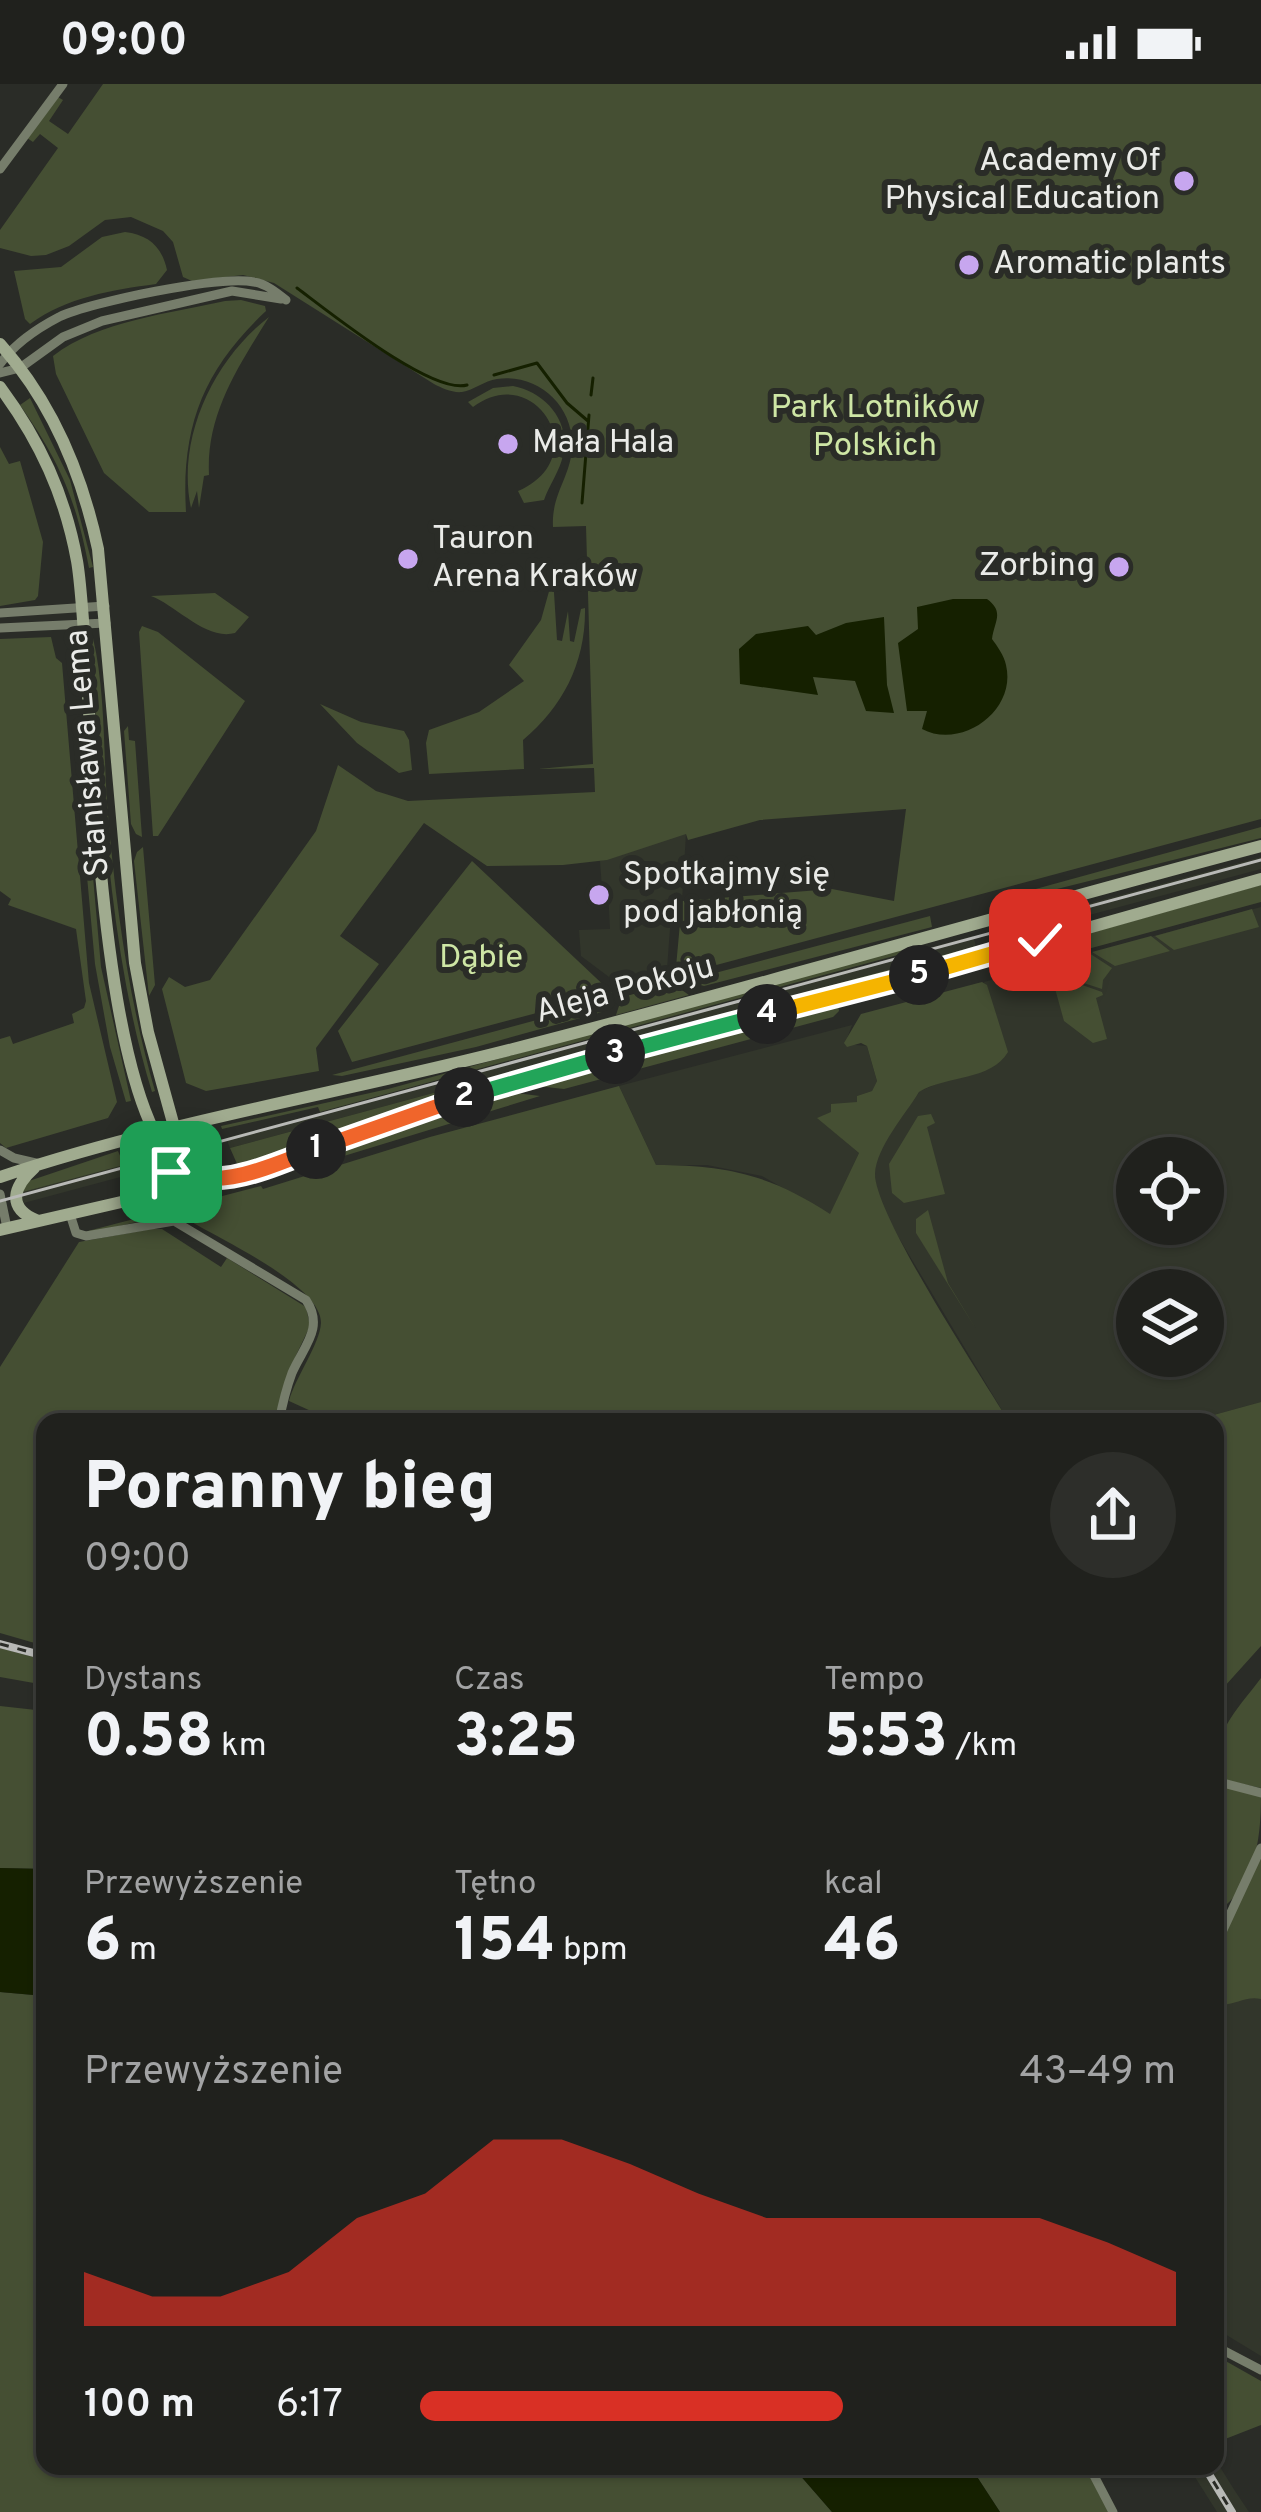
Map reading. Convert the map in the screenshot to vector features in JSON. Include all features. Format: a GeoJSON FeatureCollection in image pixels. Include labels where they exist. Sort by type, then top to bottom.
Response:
{"type":"FeatureCollection","features":[{"type":"Feature","properties":{"kind":"main road","name":"Stanisława Lema"},"geometry":{"type":"LineString","coordinates":[[3,353],[20,368],[48,412],[74,466],[96,538],[133,949],[148,1032],[175,1127],[174,1166]]}},
{"type":"Feature","properties":{"kind":"main road","name":"Stanisława Lema"},"geometry":{"type":"LineString","coordinates":[[0,387],[51,468],[73,540],[111,962],[130,1058],[154,1133],[174,1166]]}},
{"type":"Feature","properties":{"kind":"main road","name":"Aleja Pokoju"},"geometry":{"type":"LineString","coordinates":[[0,1177],[175,1127],[514,1049],[1039,903],[1261,847]]}},
{"type":"Feature","properties":{"kind":"main road","name":"Aleja Pokoju"},"geometry":{"type":"LineString","coordinates":[[3,1229],[217,1180],[487,1089],[1261,879]]}},
{"type":"Feature","properties":{"kind":"main road"},"geometry":{"type":"LineString","coordinates":[[39,1221],[20,1210],[15,1194],[23,1178],[40,1164]]}},
{"type":"Feature","properties":{"kind":"main road"},"geometry":{"type":"LineString","coordinates":[[148,1196],[174,1166],[195,1178],[217,1180]]}},
{"type":"Feature","properties":{"kind":"street"},"geometry":{"type":"LineString","coordinates":[[0,169],[63,84]]}},
{"type":"Feature","properties":{"kind":"street","name":"Stanisława Lema"},"geometry":{"type":"LineString","coordinates":[[3,353],[68,314],[173,290],[240,280],[264,284],[286,300],[232,291],[123,316],[77,330],[20,368]]}},
{"type":"Feature","properties":{"kind":"street"},"geometry":{"type":"LineString","coordinates":[[0,373],[20,368]]}},
{"type":"Feature","properties":{"kind":"street"},"geometry":{"type":"LineString","coordinates":[[0,613],[105,606]]}},
{"type":"Feature","properties":{"kind":"street"},"geometry":{"type":"LineString","coordinates":[[0,628],[106,623]]}},
{"type":"Feature","properties":{"kind":"street"},"geometry":{"type":"LineString","coordinates":[[0,1150],[40,1164]]}},
{"type":"Feature","properties":{"kind":"street"},"geometry":{"type":"LineString","coordinates":[[0,1194],[3,1229]]}},
{"type":"Feature","properties":{"kind":"street"},"geometry":{"type":"LineString","coordinates":[[70,1214],[76,1233],[86,1237],[166,1220],[179,1222],[306,1300],[314,1312],[314,1329],[292,1372],[281,1413]]}},
{"type":"Feature","properties":{"kind":"street"},"geometry":{"type":"LineString","coordinates":[[1224,1783],[1261,1792]]}},
{"type":"Feature","properties":{"kind":"street"},"geometry":{"type":"LineString","coordinates":[[1224,1928],[1261,1848]]}},
{"type":"Feature","properties":{"kind":"street"},"geometry":{"type":"LineString","coordinates":[[1224,2351],[1261,2370]]}},
{"type":"Feature","properties":{"kind":"street"},"geometry":{"type":"LineString","coordinates":[[1094,2475],[1112,2512]]}},
{"type":"Feature","properties":{"kind":"shaded area"},"geometry":{"type":"Polygon","coordinates":[[[953,599],[987,599],[996,608],[992,639],[1005,661],[1007,682],[995,711],[983,722],[969,730],[937,734],[922,729],[927,711],[907,711],[898,643],[918,629],[917,607],[953,599]]]}},
{"type":"Feature","properties":{"kind":"shaded area"},"geometry":{"type":"Polygon","coordinates":[[[884,617],[887,685],[894,713],[866,711],[855,681],[813,677],[818,695],[740,684],[739,649],[756,634],[808,626],[816,635],[846,623],[884,617]]]}},
{"type":"Feature","properties":{"kind":"shaded area"},"geometry":{"type":"Polygon","coordinates":[[[686,833],[682,901],[672,902],[667,969],[613,980],[581,956],[579,930],[610,929],[608,890],[602,888],[600,861],[686,833]]]}},
{"type":"Feature","properties":{"kind":"shaded area"},"geometry":{"type":"Polygon","coordinates":[[[1261,857],[1261,869],[1041,928],[1039,917],[1261,857]]]}},
{"type":"Feature","properties":{"kind":"shaded area"},"geometry":{"type":"Polygon","coordinates":[[[1261,907],[1261,1402],[1221,1413],[1004,1413],[878,1203],[873,1158],[920,1091],[1002,1056],[984,982],[1261,907]]]}},
{"type":"Feature","properties":{"kind":"shaded area"},"geometry":{"type":"Polygon","coordinates":[[[973,936],[976,946],[230,1148],[226,1138],[973,936]]]}},
{"type":"Feature","properties":{"kind":"shaded area"},"geometry":{"type":"Polygon","coordinates":[[[852,1025],[845,1044],[867,1046],[877,1081],[872,1091],[857,1096],[857,1102],[818,1118],[859,1153],[830,1215],[762,1176],[707,1165],[656,1165],[619,1086],[852,1025]]]}},
{"type":"Feature","properties":{"kind":"shaded area"},"geometry":{"type":"Polygon","coordinates":[[[124,1165],[128,1175],[20,1204],[19,1193],[124,1165]]]}},
{"type":"Feature","properties":{"kind":"shaded area"},"geometry":{"type":"Polygon","coordinates":[[[0,1868],[36,1869],[36,1995],[0,1992],[0,1868]]]}},
{"type":"Feature","properties":{"kind":"shaded area"},"geometry":{"type":"Polygon","coordinates":[[[1224,1993],[1261,1995],[1261,2356],[1224,2333],[1224,1993]]]}},
{"type":"Feature","properties":{"kind":"shaded area"},"geometry":{"type":"Polygon","coordinates":[[[1224,2473],[1249,2512],[1217,2512],[1194,2475],[1224,2473]]]}},
{"type":"Feature","properties":{"kind":"shaded area"},"geometry":{"type":"Polygon","coordinates":[[[800,2475],[976,2475],[1000,2512],[832,2512],[800,2475]]]}},
{"type":"Feature","properties":{"kind":"green space","name":"Park Lotników Polskich"},"geometry":{"type":"Polygon","coordinates":[[[103,84],[1261,84],[1261,819],[679,975],[682,901],[832,889],[894,901],[906,809],[760,820],[688,840],[686,834],[607,860],[563,865],[487,866],[424,823],[340,936],[379,964],[316,1048],[319,1071],[206,1091],[186,1083],[162,989],[169,977],[185,987],[210,980],[316,831],[338,765],[376,791],[408,801],[595,792],[594,768],[538,769],[593,764],[586,526],[553,527],[555,504],[571,456],[571,430],[559,405],[539,387],[512,378],[462,392],[444,389],[274,283],[243,275],[192,281],[183,277],[173,242],[163,231],[131,217],[105,220],[69,246],[46,255],[0,248],[0,230],[58,148],[40,134],[33,142],[27,138],[56,96],[63,100],[49,121],[68,134],[103,84]]]}},
{"type":"Feature","properties":{"kind":"green space"},"geometry":{"type":"Polygon","coordinates":[[[125,232],[148,239],[162,255],[167,270],[156,284],[75,301],[30,324],[25,319],[14,271],[61,267],[102,237],[125,232]]]}},
{"type":"Feature","properties":{"kind":"green space"},"geometry":{"type":"Polygon","coordinates":[[[241,300],[265,306],[266,311],[226,355],[201,402],[188,453],[186,512],[149,512],[104,473],[56,374],[53,356],[113,326],[241,300]]]}},
{"type":"Feature","properties":{"kind":"green space"},"geometry":{"type":"Polygon","coordinates":[[[269,317],[218,411],[209,475],[204,476],[199,508],[197,491],[191,508],[189,455],[204,402],[231,355],[269,317]]]}},
{"type":"Feature","properties":{"kind":"green space"},"geometry":{"type":"Polygon","coordinates":[[[513,386],[545,402],[563,431],[562,461],[544,500],[524,503],[518,491],[541,476],[552,457],[554,437],[548,419],[535,404],[517,396],[496,396],[473,407],[468,402],[493,388],[513,386]]]}},
{"type":"Feature","properties":{"kind":"green space"},"geometry":{"type":"Polygon","coordinates":[[[30,398],[70,480],[93,567],[89,568],[65,482],[20,405],[30,398]]]}},
{"type":"Feature","properties":{"kind":"green space"},"geometry":{"type":"Polygon","coordinates":[[[0,447],[9,464],[20,461],[43,542],[38,596],[0,606],[0,447]]]}},
{"type":"Feature","properties":{"kind":"green space"},"geometry":{"type":"Polygon","coordinates":[[[553,577],[557,640],[562,641],[568,611],[570,641],[574,642],[585,608],[584,628],[569,682],[550,713],[523,740],[524,769],[429,774],[429,730],[479,712],[524,681],[509,665],[541,620],[553,577]]]}},
{"type":"Feature","properties":{"kind":"green space"},"geometry":{"type":"Polygon","coordinates":[[[215,593],[249,617],[235,633],[213,632],[151,596],[215,593]]]}},
{"type":"Feature","properties":{"kind":"green space"},"geometry":{"type":"Polygon","coordinates":[[[142,626],[158,632],[245,701],[158,836],[153,836],[142,626]]]}},
{"type":"Feature","properties":{"kind":"green space"},"geometry":{"type":"Polygon","coordinates":[[[51,637],[62,663],[89,983],[117,1102],[108,1118],[6,1148],[0,1143],[0,1039],[10,1036],[13,1044],[74,1023],[72,1014],[84,1008],[86,1001],[76,929],[8,905],[11,899],[0,891],[0,639],[51,637]]]}},
{"type":"Feature","properties":{"kind":"green space"},"geometry":{"type":"Polygon","coordinates":[[[93,638],[120,919],[152,1092],[130,1005],[115,916],[93,688],[93,638]]]}},
{"type":"Feature","properties":{"kind":"green space"},"geometry":{"type":"Polygon","coordinates":[[[320,704],[361,722],[404,731],[412,770],[399,773],[357,743],[320,704]]]}},
{"type":"Feature","properties":{"kind":"green space"},"geometry":{"type":"Polygon","coordinates":[[[128,726],[129,740],[135,741],[142,837],[131,824],[124,731],[128,726]]]}},
{"type":"Feature","properties":{"kind":"green space"},"geometry":{"type":"Polygon","coordinates":[[[78,747],[101,967],[131,1101],[126,1102],[95,964],[78,747]]]}},
{"type":"Feature","properties":{"kind":"green space"},"geometry":{"type":"Polygon","coordinates":[[[1261,827],[1261,838],[1033,895],[1032,890],[1261,827]]]}},
{"type":"Feature","properties":{"kind":"green space"},"geometry":{"type":"Polygon","coordinates":[[[143,847],[155,985],[149,996],[134,861],[143,847]]]}},
{"type":"Feature","properties":{"kind":"green space","name":"Dąbie"},"geometry":{"type":"Polygon","coordinates":[[[472,861],[612,993],[352,1062],[338,1031],[472,861]]]}},
{"type":"Feature","properties":{"kind":"green space"},"geometry":{"type":"Polygon","coordinates":[[[1261,885],[1261,902],[1051,959],[1051,944],[1261,885]]]}},
{"type":"Feature","properties":{"kind":"green space"},"geometry":{"type":"Polygon","coordinates":[[[1252,909],[1259,927],[1174,950],[1155,936],[1252,909]]]}},
{"type":"Feature","properties":{"kind":"green space"},"geometry":{"type":"Polygon","coordinates":[[[930,916],[932,927],[704,986],[685,981],[930,916]]]}},
{"type":"Feature","properties":{"kind":"green space"},"geometry":{"type":"Polygon","coordinates":[[[1151,936],[1170,951],[1115,966],[1092,952],[1151,936]]]}},
{"type":"Feature","properties":{"kind":"green space"},"geometry":{"type":"Polygon","coordinates":[[[976,946],[978,951],[500,1080],[238,1166],[230,1148],[976,946]]]}},
{"type":"Feature","properties":{"kind":"green space"},"geometry":{"type":"Polygon","coordinates":[[[904,948],[905,953],[320,1112],[318,1107],[221,1126],[388,1089],[904,948]]]}},
{"type":"Feature","properties":{"kind":"green space"},"geometry":{"type":"Polygon","coordinates":[[[1089,953],[1112,968],[1102,989],[1050,972],[1048,964],[1089,953]]]}},
{"type":"Feature","properties":{"kind":"green space"},"geometry":{"type":"Polygon","coordinates":[[[1051,974],[1102,992],[1096,998],[1107,1039],[1093,1043],[1064,1021],[1051,974]]]}},
{"type":"Feature","properties":{"kind":"green space"},"geometry":{"type":"Polygon","coordinates":[[[982,982],[987,985],[1008,1052],[980,1073],[919,1092],[886,1142],[875,1174],[910,1259],[1003,1413],[315,1413],[289,1401],[321,1323],[317,1309],[288,1279],[190,1221],[150,1219],[84,1232],[263,1189],[619,1086],[656,1165],[747,1175],[788,1190],[830,1214],[859,1153],[817,1118],[831,1112],[831,1104],[857,1102],[857,1096],[872,1091],[877,1081],[867,1046],[844,1043],[861,1014],[982,982]]]}},
{"type":"Feature","properties":{"kind":"green space"},"geometry":{"type":"Polygon","coordinates":[[[673,984],[689,995],[616,1015],[622,997],[673,984]]]}},
{"type":"Feature","properties":{"kind":"green space"},"geometry":{"type":"Polygon","coordinates":[[[611,1000],[602,1012],[476,1047],[332,1075],[611,1000]]]}},
{"type":"Feature","properties":{"kind":"green space"},"geometry":{"type":"Polygon","coordinates":[[[838,1004],[833,1017],[564,1089],[528,1085],[838,1004]]]}},
{"type":"Feature","properties":{"kind":"green space"},"geometry":{"type":"Polygon","coordinates":[[[516,1093],[540,1096],[298,1170],[296,1165],[516,1093]]]}},
{"type":"Feature","properties":{"kind":"green space"},"geometry":{"type":"Polygon","coordinates":[[[931,1114],[935,1123],[927,1127],[945,1194],[904,1203],[892,1193],[889,1164],[918,1116],[931,1114]]]}},
{"type":"Feature","properties":{"kind":"green space"},"geometry":{"type":"Polygon","coordinates":[[[118,1151],[124,1165],[19,1193],[26,1182],[118,1151]]]}},
{"type":"Feature","properties":{"kind":"green space"},"geometry":{"type":"Polygon","coordinates":[[[928,1210],[948,1283],[976,1329],[916,1233],[916,1219],[928,1210]]]}},
{"type":"Feature","properties":{"kind":"green space"},"geometry":{"type":"Polygon","coordinates":[[[162,1229],[221,1267],[227,1258],[306,1307],[310,1326],[289,1370],[277,1413],[36,1413],[36,1643],[0,1633],[0,1367],[79,1242],[162,1229]]]}},
{"type":"Feature","properties":{"kind":"green space"},"geometry":{"type":"Polygon","coordinates":[[[1261,1402],[1261,1646],[1224,1687],[1224,1413],[1261,1402]]]}},
{"type":"Feature","properties":{"kind":"green space"},"geometry":{"type":"Polygon","coordinates":[[[0,1648],[36,1658],[36,1683],[0,1677],[0,1648]]]}},
{"type":"Feature","properties":{"kind":"green space"},"geometry":{"type":"Polygon","coordinates":[[[1261,1678],[1261,1788],[1224,1780],[1224,1731],[1261,1678]]]}},
{"type":"Feature","properties":{"kind":"green space"},"geometry":{"type":"Polygon","coordinates":[[[0,1706],[36,1710],[36,1869],[0,1868],[0,1706]]]}},
{"type":"Feature","properties":{"kind":"green space"},"geometry":{"type":"Polygon","coordinates":[[[1224,1786],[1261,1795],[1251,1868],[1226,1905],[1224,1786]]]}},
{"type":"Feature","properties":{"kind":"green space"},"geometry":{"type":"Polygon","coordinates":[[[1261,1856],[1261,1999],[1224,2004],[1224,1930],[1261,1856]]]}},
{"type":"Feature","properties":{"kind":"green space"},"geometry":{"type":"Polygon","coordinates":[[[0,1992],[36,1995],[36,2475],[800,2475],[832,2512],[0,2512],[0,1992]]]}},
{"type":"Feature","properties":{"kind":"green space"},"geometry":{"type":"Polygon","coordinates":[[[1224,2360],[1261,2381],[1261,2425],[1224,2439],[1224,2360]]]}},
{"type":"Feature","properties":{"kind":"green space"},"geometry":{"type":"Polygon","coordinates":[[[976,2475],[1090,2475],[1109,2512],[1000,2512],[976,2475]]]}},
{"type":"Feature","properties":{"kind":"waterway"},"geometry":{"type":"LineString","coordinates":[[297,288],[406,365],[451,385],[467,385]]}},
{"type":"Feature","properties":{"kind":"waterway"},"geometry":{"type":"LineString","coordinates":[[494,375],[537,363],[567,403],[588,421]]}},
{"type":"Feature","properties":{"kind":"waterway"},"geometry":{"type":"LineString","coordinates":[[591,395],[593,378]]}},
{"type":"Feature","properties":{"kind":"waterway"},"geometry":{"type":"LineString","coordinates":[[582,503],[589,415]]}},
{"type":"Feature","properties":{"kind":"tram line"},"geometry":{"type":"LineString","coordinates":[[0,1201],[1261,860]]}},
{"type":"Feature","properties":{"kind":"railway"},"geometry":{"type":"LineString","coordinates":[[0,1644],[36,1654]]}},
{"type":"Feature","properties":{"kind":"railway"},"geometry":{"type":"LineString","coordinates":[[1209,2475],[1232,2512]]}},
{"type":"Feature","properties":{"kind":"place","name":"Academy Of Physical Education"},"geometry":{"type":"Point","coordinates":[1184,181]}},
{"type":"Feature","properties":{"kind":"place","name":"Aromatic plants"},"geometry":{"type":"Point","coordinates":[969,265]}},
{"type":"Feature","properties":{"kind":"place","name":"Mała Hala"},"geometry":{"type":"Point","coordinates":[508,444]}},
{"type":"Feature","properties":{"kind":"place","name":"Tauron Arena Kraków"},"geometry":{"type":"Point","coordinates":[408,559]}},
{"type":"Feature","properties":{"kind":"place","name":"Zorbing"},"geometry":{"type":"Point","coordinates":[1119,567]}},
{"type":"Feature","properties":{"kind":"place","name":"Spotkajmy się pod jabłonią"},"geometry":{"type":"Point","coordinates":[599,895]}},
{"type":"Feature","properties":{"kind":"route"},"geometry":{"type":"LineString","coordinates":[[171,1172],[174,1166],[201,1180],[217,1180],[487,1089],[1040,940]]}}]}
